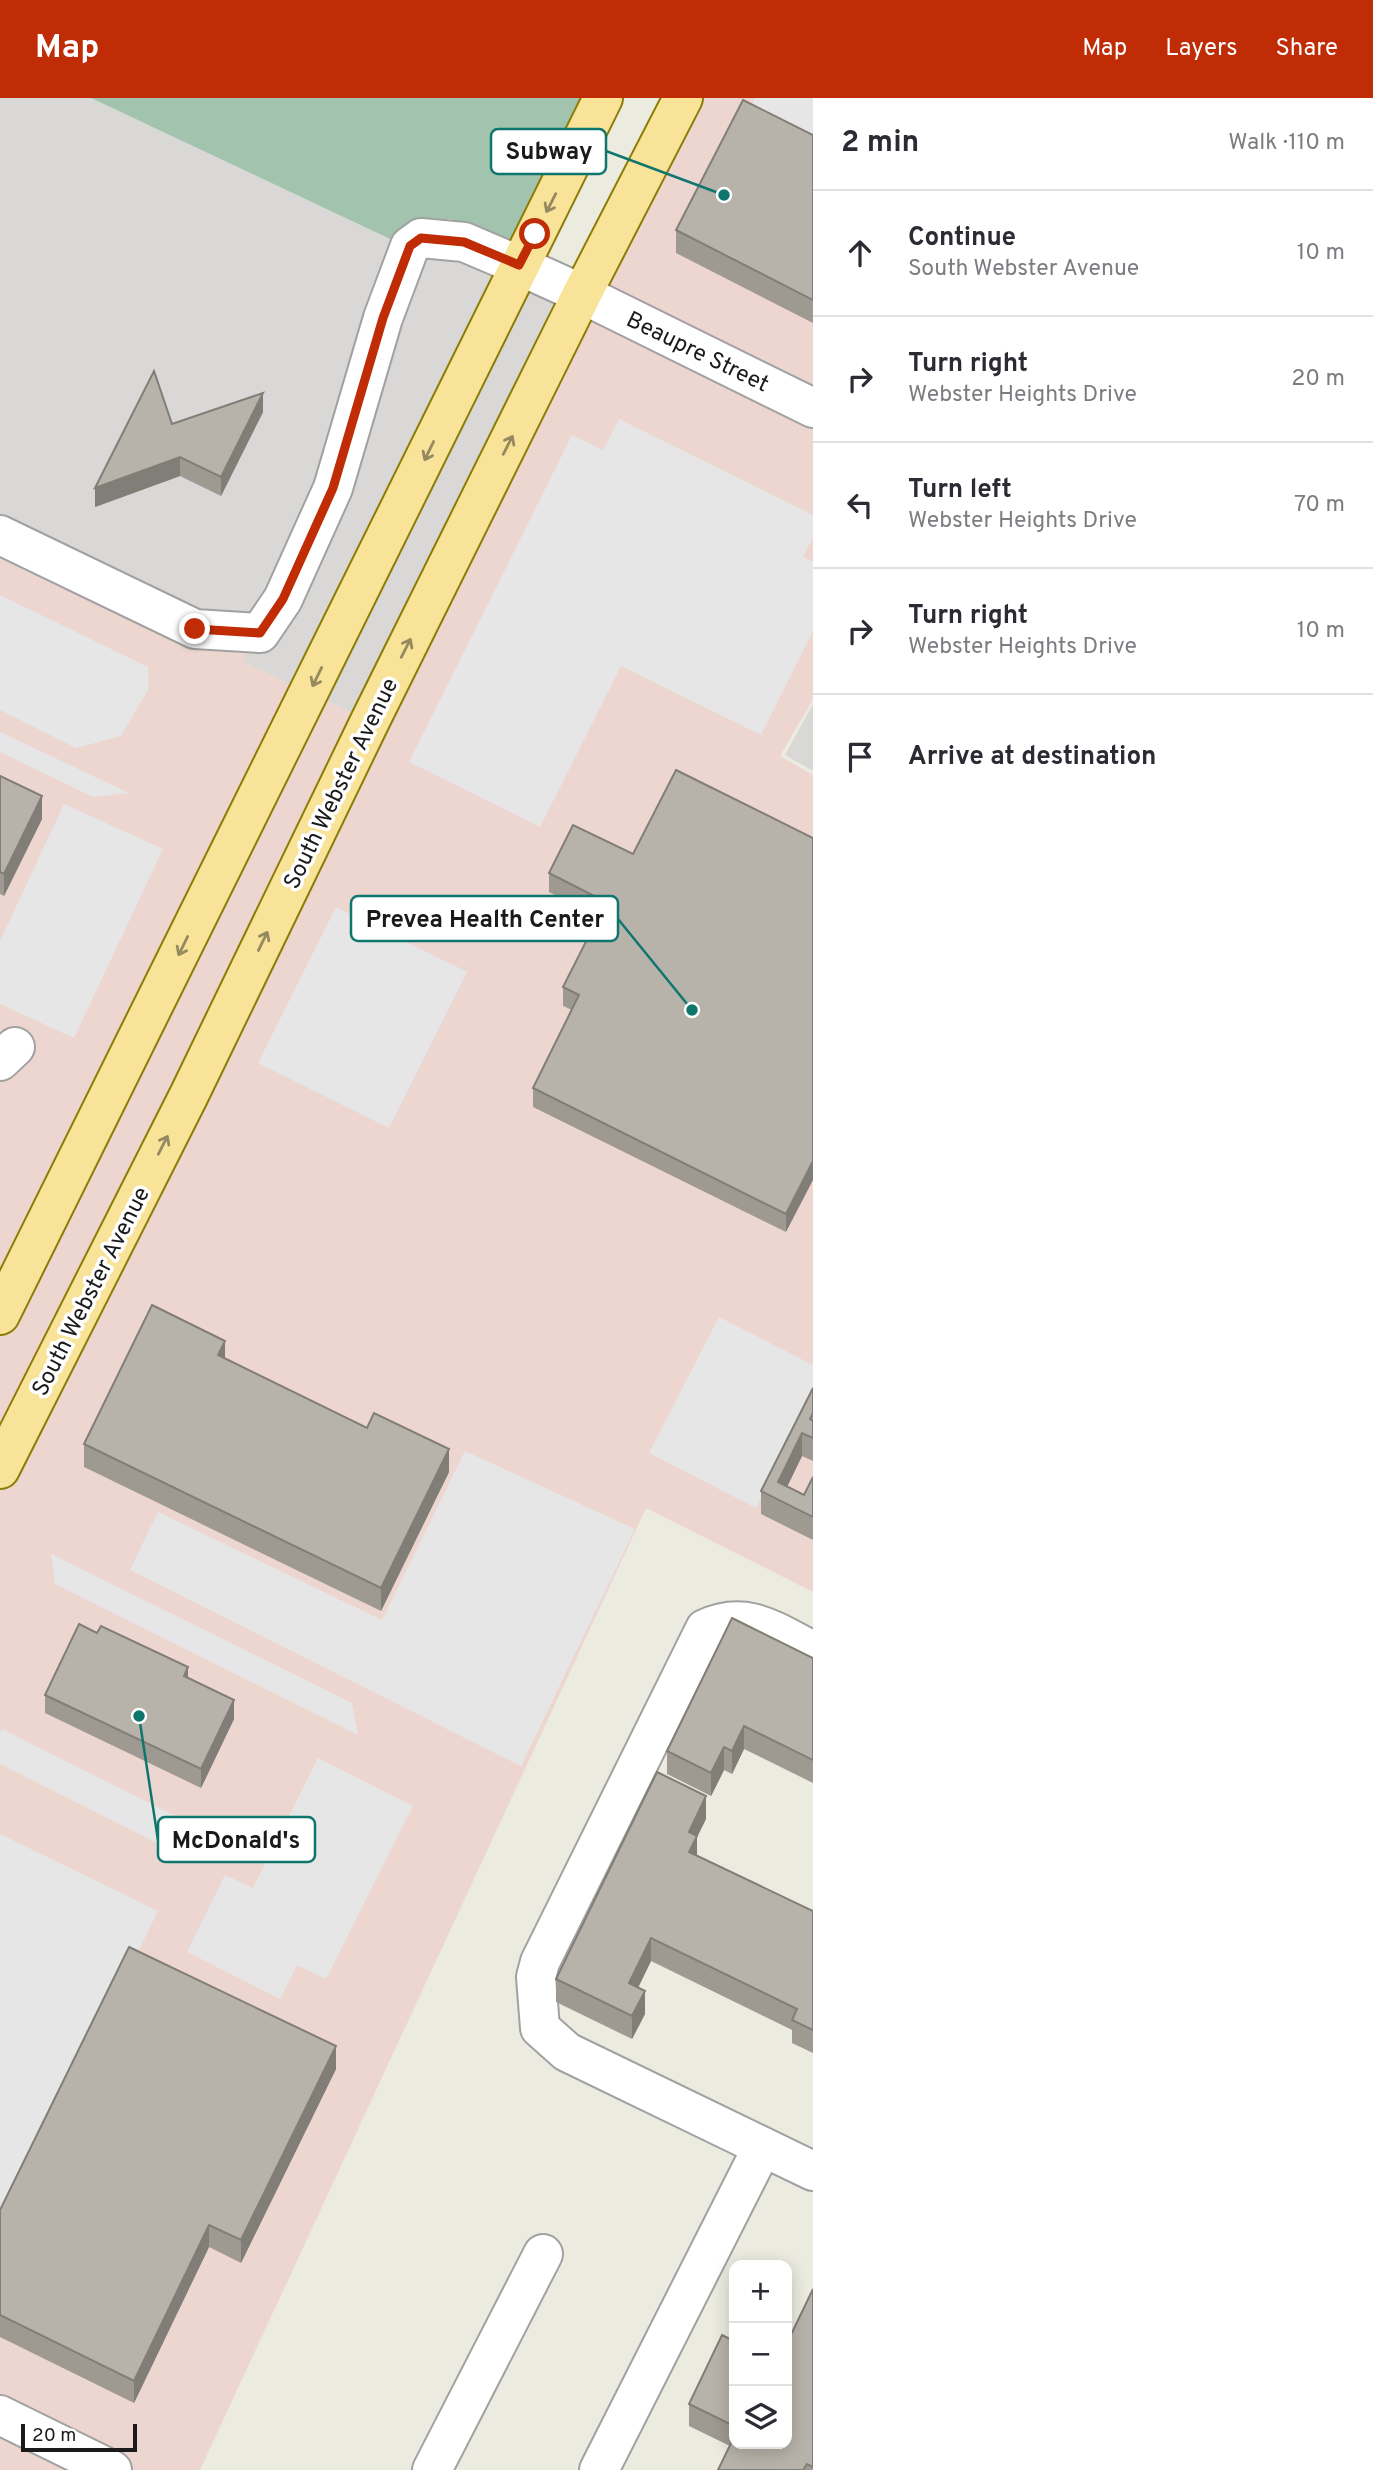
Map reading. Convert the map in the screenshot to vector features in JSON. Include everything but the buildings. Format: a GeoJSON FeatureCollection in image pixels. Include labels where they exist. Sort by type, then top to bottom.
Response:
{"type":"FeatureCollection","features":[{"type":"Feature","properties":{"kind":"main road"},"geometry":{"type":"LineString","coordinates":[[0,1315],[603,98]]}},
{"type":"Feature","properties":{"kind":"main road","name":"South Webster Avenue"},"geometry":{"type":"LineString","coordinates":[[0,1469],[189,1094],[364,733],[683,98]]}},
{"type":"Feature","properties":{"kind":"street","name":"Beaupre Street"},"geometry":{"type":"LineString","coordinates":[[0,535],[195,629],[260,633],[283,599],[333,488],[383,318],[410,246],[421,238],[464,242],[519,265],[813,408]]}},
{"type":"Feature","properties":{"kind":"street"},"geometry":{"type":"LineString","coordinates":[[813,1651],[751,1621],[719,1622],[705,1629],[540,1962],[536,1977],[540,2028],[567,2052],[813,2171]]}},
{"type":"Feature","properties":{"kind":"street"},"geometry":{"type":"LineString","coordinates":[[599,2470],[762,2148]]}},
{"type":"Feature","properties":{"kind":"street"},"geometry":{"type":"LineString","coordinates":[[432,2470],[543,2254]]}},
{"type":"Feature","properties":{"kind":"street"},"geometry":{"type":"LineString","coordinates":[[0,2415],[112,2470]]}},
{"type":"Feature","properties":{"kind":"shaded area"},"geometry":{"type":"Polygon","coordinates":[[[0,98],[91,98],[390,239],[582,294],[370,721],[245,663],[0,535],[0,98]]]}},
{"type":"Feature","properties":{"kind":"shaded area"},"geometry":{"type":"Polygon","coordinates":[[[683,98],[813,98],[813,699],[780,756],[813,775],[813,1592],[646,1508],[200,2470],[0,2470],[0,535],[242,632],[245,663],[370,721],[683,98]]]}},
{"type":"Feature","properties":{"kind":"shaded area"},"geometry":{"type":"Polygon","coordinates":[[[755,98],[813,98],[813,151],[746,117],[755,98]]]}},
{"type":"Feature","properties":{"kind":"shaded area"},"geometry":{"type":"Polygon","coordinates":[[[619,419],[813,515],[813,537],[803,557],[813,562],[813,631],[761,735],[621,666],[540,827],[409,762],[572,435],[603,450],[619,419]]]}},
{"type":"Feature","properties":{"kind":"shaded area"},"geometry":{"type":"Polygon","coordinates":[[[0,595],[148,667],[149,688],[121,736],[76,748],[0,710],[0,595]]]}},
{"type":"Feature","properties":{"kind":"shaded area"},"geometry":{"type":"Polygon","coordinates":[[[813,704],[813,771],[785,755],[813,704]]]}},
{"type":"Feature","properties":{"kind":"shaded area"},"geometry":{"type":"Polygon","coordinates":[[[0,732],[129,793],[93,797],[0,752],[0,732]]]}},
{"type":"Feature","properties":{"kind":"shaded area"},"geometry":{"type":"Polygon","coordinates":[[[64,804],[163,849],[74,1038],[0,1004],[0,941],[64,804]]]}},
{"type":"Feature","properties":{"kind":"shaded area"},"geometry":{"type":"Polygon","coordinates":[[[336,907],[467,972],[389,1128],[258,1063],[336,907]]]}},
{"type":"Feature","properties":{"kind":"shaded area"},"geometry":{"type":"Polygon","coordinates":[[[719,1317],[813,1365],[813,1399],[756,1508],[649,1453],[719,1317]]]}},
{"type":"Feature","properties":{"kind":"shaded area"},"geometry":{"type":"Polygon","coordinates":[[[465,1451],[635,1529],[521,1766],[130,1570],[158,1512],[382,1620],[465,1451]]]}},
{"type":"Feature","properties":{"kind":"shaded area"},"geometry":{"type":"Polygon","coordinates":[[[51,1554],[352,1703],[358,1735],[55,1584],[51,1554]]]}},
{"type":"Feature","properties":{"kind":"shaded area"},"geometry":{"type":"Polygon","coordinates":[[[2,1729],[199,1828],[185,1857],[0,1764],[2,1729]]]}},
{"type":"Feature","properties":{"kind":"shaded area"},"geometry":{"type":"Polygon","coordinates":[[[318,1758],[413,1806],[326,1979],[297,1965],[280,1999],[187,1952],[225,1875],[253,1888],[318,1758]]]}},
{"type":"Feature","properties":{"kind":"shaded area"},"geometry":{"type":"Polygon","coordinates":[[[0,1834],[158,1911],[0,2233],[0,1834]]]}},
{"type":"Feature","properties":{"kind":"green space"},"geometry":{"type":"Polygon","coordinates":[[[91,98],[624,98],[546,253],[449,219],[390,239],[91,98]]]}},
{"type":"Feature","properties":{"kind":"place","name":"Subway"},"geometry":{"type":"Point","coordinates":[724,195]}},
{"type":"Feature","properties":{"kind":"place","name":"Prevea Health Center"},"geometry":{"type":"Point","coordinates":[692,1010]}},
{"type":"Feature","properties":{"kind":"place","name":"McDonald's"},"geometry":{"type":"Point","coordinates":[139,1716]}},
{"type":"Feature","properties":{"kind":"route"},"geometry":{"type":"LineString","coordinates":[[195,629],[260,633],[283,599],[333,488],[383,318],[410,246],[421,238],[464,242],[519,265],[535,234]]}}]}
